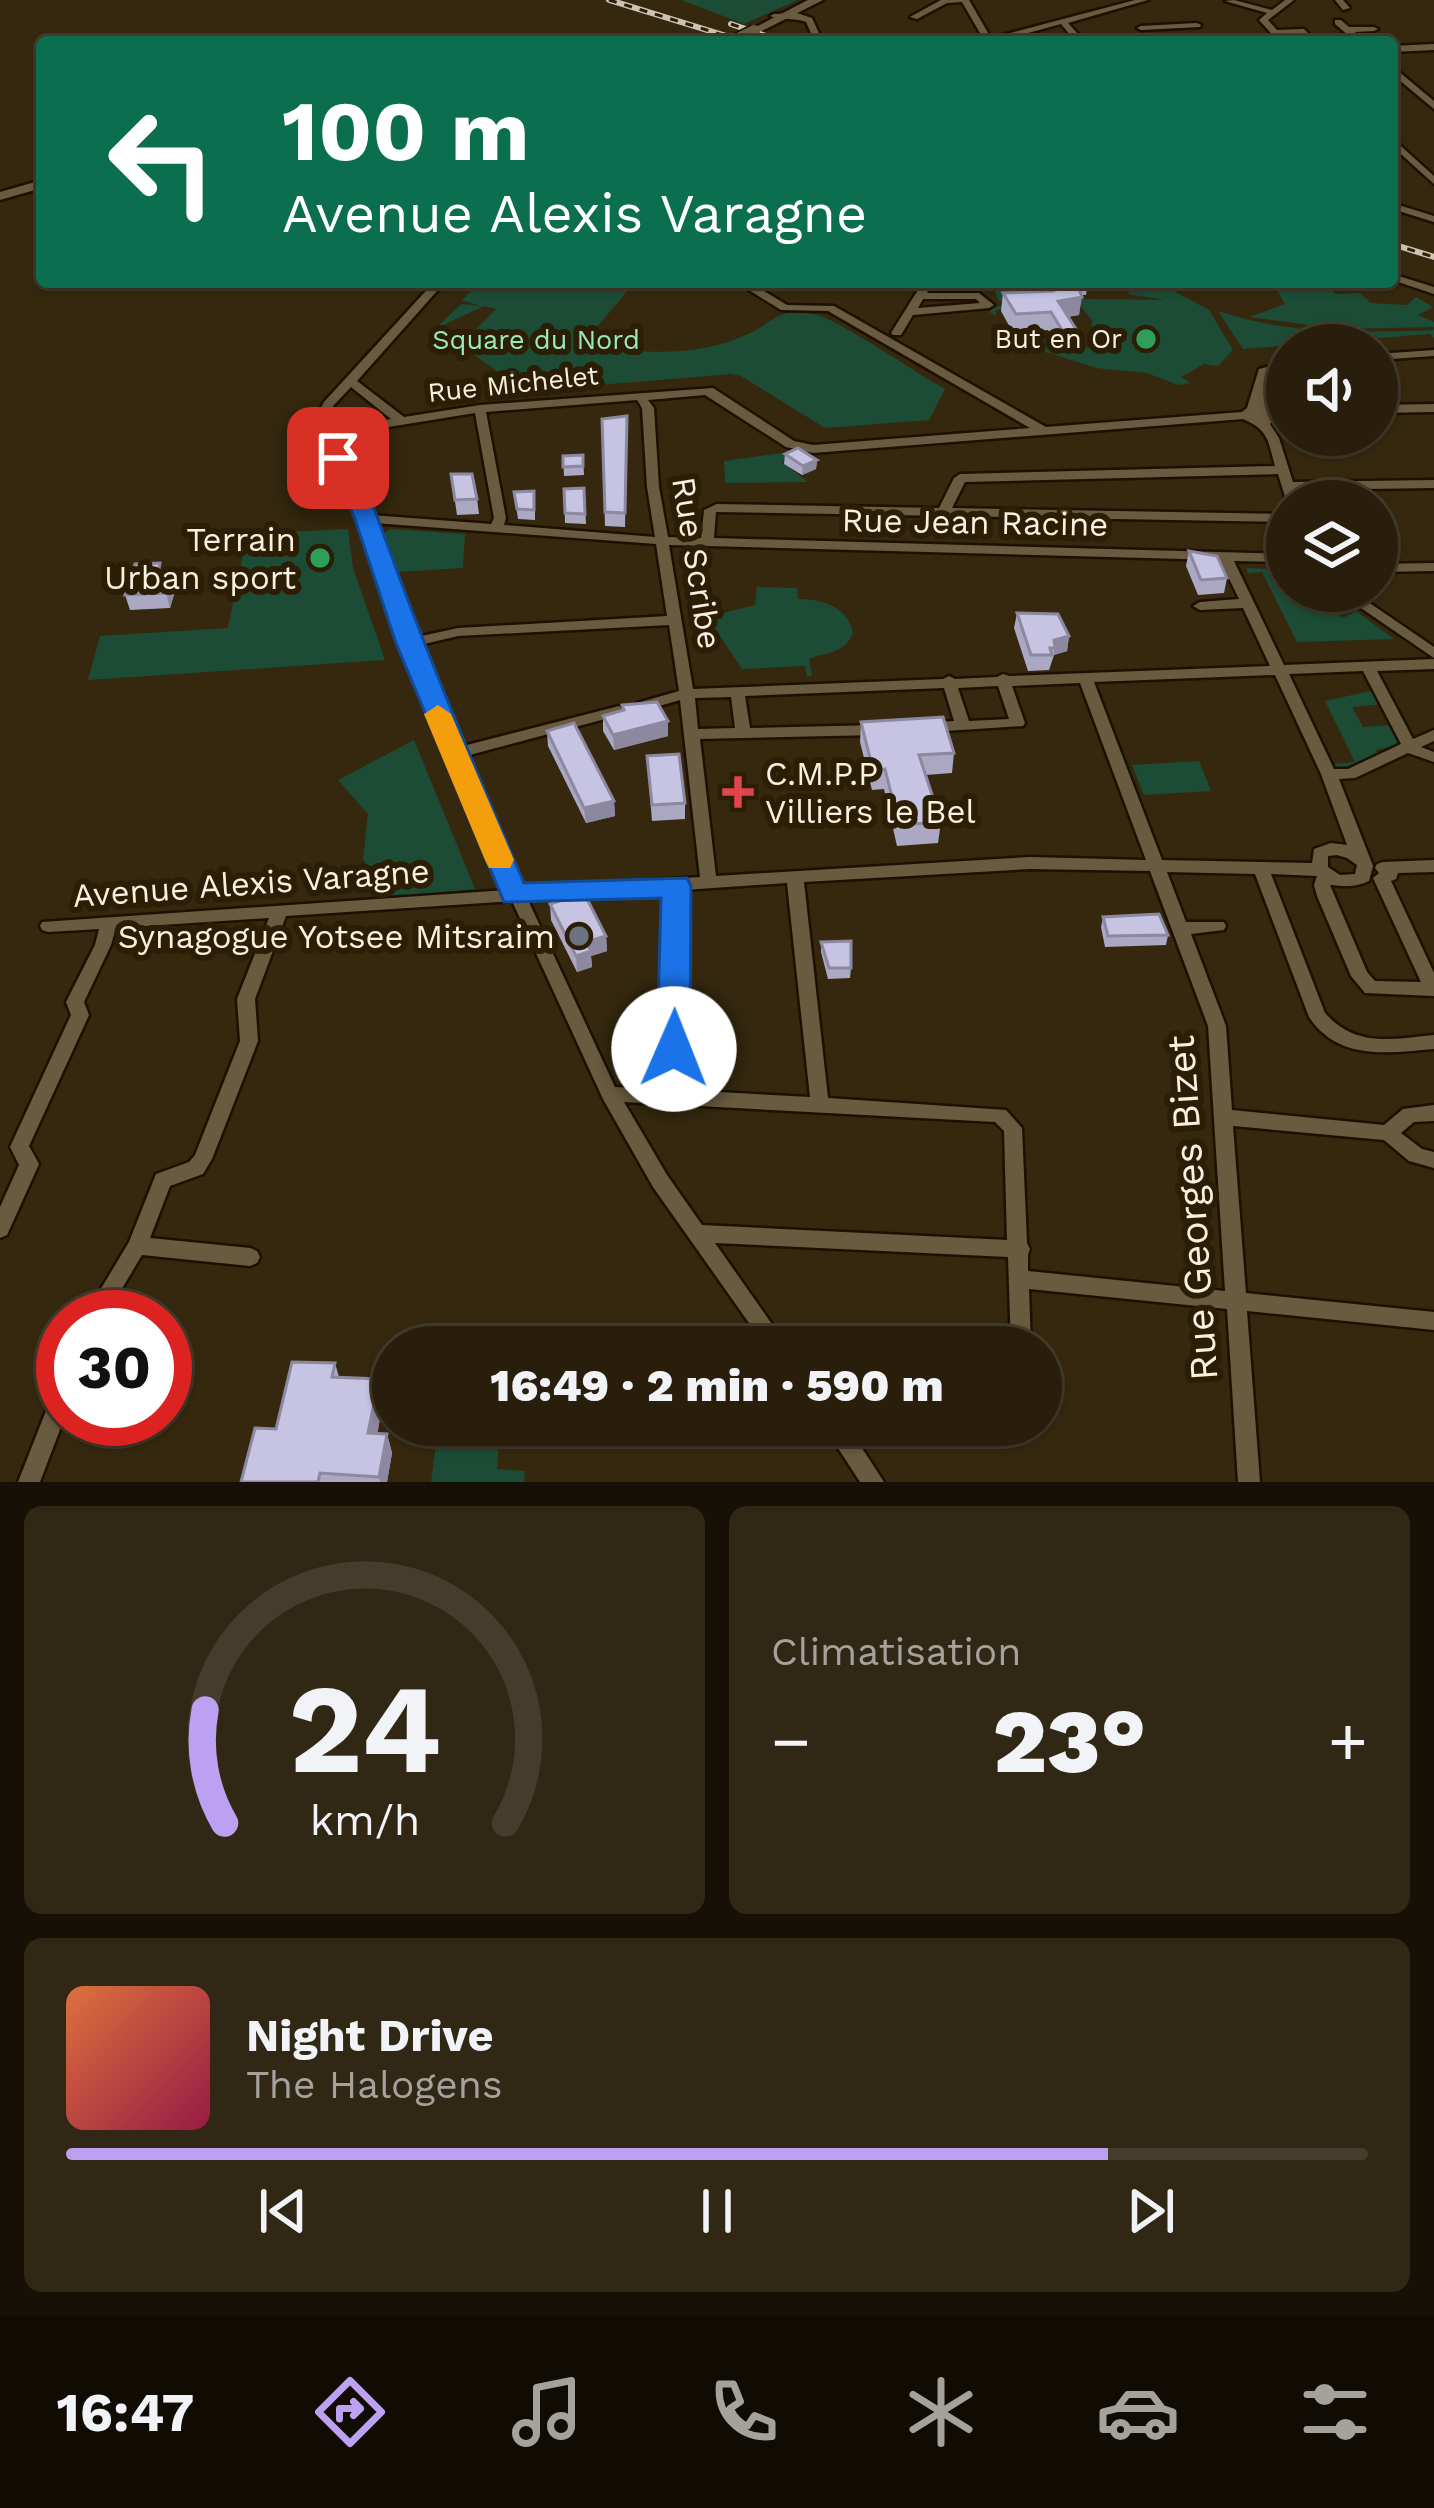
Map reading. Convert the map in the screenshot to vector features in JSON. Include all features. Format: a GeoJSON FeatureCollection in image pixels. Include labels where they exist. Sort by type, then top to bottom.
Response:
{"type":"FeatureCollection","features":[{"type":"Feature","properties":{"kind":"main road"},"geometry":{"type":"LineString","coordinates":[[744,36],[793,10]]}},
{"type":"Feature","properties":{"kind":"main road"},"geometry":{"type":"LineString","coordinates":[[0,196],[36,186]]}},
{"type":"Feature","properties":{"kind":"street"},"geometry":{"type":"LineString","coordinates":[[914,16],[944,0],[964,0],[984,36]]}},
{"type":"Feature","properties":{"kind":"street"},"geometry":{"type":"LineString","coordinates":[[1010,36],[1142,0]]}},
{"type":"Feature","properties":{"kind":"street"},"geometry":{"type":"LineString","coordinates":[[1105,10],[1097,4],[1142,0]]}},
{"type":"Feature","properties":{"kind":"street"},"geometry":{"type":"LineString","coordinates":[[1278,36],[1263,20],[1290,0]]}},
{"type":"Feature","properties":{"kind":"street"},"geometry":{"type":"LineString","coordinates":[[1228,1],[1272,12]]}},
{"type":"Feature","properties":{"kind":"street"},"geometry":{"type":"LineString","coordinates":[[1122,8],[1148,36]]}},
{"type":"Feature","properties":{"kind":"street"},"geometry":{"type":"LineString","coordinates":[[793,10],[815,36]]}},
{"type":"Feature","properties":{"kind":"street"},"geometry":{"type":"LineString","coordinates":[[1141,28],[1197,25],[1190,16]]}},
{"type":"Feature","properties":{"kind":"street"},"geometry":{"type":"LineString","coordinates":[[1064,22],[1076,36]]}},
{"type":"Feature","properties":{"kind":"street"},"geometry":{"type":"LineString","coordinates":[[1338,22],[1354,36]]}},
{"type":"Feature","properties":{"kind":"street"},"geometry":{"type":"LineString","coordinates":[[1347,30],[1374,28]]}},
{"type":"Feature","properties":{"kind":"street"},"geometry":{"type":"LineString","coordinates":[[1275,33],[1299,36]]}},
{"type":"Feature","properties":{"kind":"street"},"geometry":{"type":"LineString","coordinates":[[1311,36],[1322,33]]}},
{"type":"Feature","properties":{"kind":"street"},"geometry":{"type":"LineString","coordinates":[[1398,49],[1434,47]]}},
{"type":"Feature","properties":{"kind":"street"},"geometry":{"type":"LineString","coordinates":[[1398,74],[1434,106]]}},
{"type":"Feature","properties":{"kind":"street"},"geometry":{"type":"LineString","coordinates":[[1398,146],[1431,176]]}},
{"type":"Feature","properties":{"kind":"street"},"geometry":{"type":"LineString","coordinates":[[1398,208],[1434,218]]}},
{"type":"Feature","properties":{"kind":"street"},"geometry":{"type":"LineString","coordinates":[[1398,279],[1434,291]]}},
{"type":"Feature","properties":{"kind":"street"},"geometry":{"type":"LineString","coordinates":[[433,288],[320,416],[366,519],[453,754],[609,1094],[632,1137],[763,1326]]}},
{"type":"Feature","properties":{"kind":"street"},"geometry":{"type":"LineString","coordinates":[[755,288],[785,308],[830,308],[1042,430],[1266,413]]}},
{"type":"Feature","properties":{"kind":"street"},"geometry":{"type":"LineString","coordinates":[[897,333],[924,288]]}},
{"type":"Feature","properties":{"kind":"street"},"geometry":{"type":"LineString","coordinates":[[910,312],[989,305],[979,296],[919,296]]}},
{"type":"Feature","properties":{"kind":"street"},"geometry":{"type":"LineString","coordinates":[[878,333],[897,333],[1062,428]]}},
{"type":"Feature","properties":{"kind":"street"},"geometry":{"type":"LineString","coordinates":[[1398,356],[1434,353]]}},
{"type":"Feature","properties":{"kind":"street"},"geometry":{"type":"LineString","coordinates":[[350,381],[401,421]]}},
{"type":"Feature","properties":{"kind":"street","name":"Rue Michelet"},"geometry":{"type":"LineString","coordinates":[[326,433],[480,409],[706,391],[790,444],[807,448],[1042,430]]}},
{"type":"Feature","properties":{"kind":"street"},"geometry":{"type":"LineString","coordinates":[[1258,414],[1266,394]]}},
{"type":"Feature","properties":{"kind":"street","name":"Rue Scribe"},"geometry":{"type":"LineString","coordinates":[[640,397],[647,408],[687,694],[1434,664]]}},
{"type":"Feature","properties":{"kind":"street"},"geometry":{"type":"LineString","coordinates":[[1398,409],[1434,408]]}},
{"type":"Feature","properties":{"kind":"street"},"geometry":{"type":"LineString","coordinates":[[480,409],[500,518],[496,528]]}},
{"type":"Feature","properties":{"kind":"street"},"geometry":{"type":"LineString","coordinates":[[1258,414],[1274,438],[1286,480]]}},
{"type":"Feature","properties":{"kind":"street"},"geometry":{"type":"LineString","coordinates":[[945,508],[960,478],[1283,470]]}},
{"type":"Feature","properties":{"kind":"street"},"geometry":{"type":"LineString","coordinates":[[1398,486],[1434,484]]}},
{"type":"Feature","properties":{"kind":"street"},"geometry":{"type":"LineString","coordinates":[[706,542],[710,510],[717,508],[945,508],[1266,517]]}},
{"type":"Feature","properties":{"kind":"street","name":"Rue Jean Racine"},"geometry":{"type":"LineString","coordinates":[[366,519],[662,541],[1266,557]]}},
{"type":"Feature","properties":{"kind":"street"},"geometry":{"type":"LineString","coordinates":[[1225,556],[1329,774],[1363,862]]}},
{"type":"Feature","properties":{"kind":"street"},"geometry":{"type":"LineString","coordinates":[[1398,568],[1434,567]]}},
{"type":"Feature","properties":{"kind":"street"},"geometry":{"type":"LineString","coordinates":[[1200,605],[1248,604]]}},
{"type":"Feature","properties":{"kind":"street"},"geometry":{"type":"LineString","coordinates":[[1373,612],[1434,654]]}},
{"type":"Feature","properties":{"kind":"street"},"geometry":{"type":"LineString","coordinates":[[409,643],[458,632],[675,620]]}},
{"type":"Feature","properties":{"kind":"street"},"geometry":{"type":"LineString","coordinates":[[1367,666],[1412,749],[1434,757]]}},
{"type":"Feature","properties":{"kind":"street"},"geometry":{"type":"LineString","coordinates":[[916,728],[1018,723],[1003,679]]}},
{"type":"Feature","properties":{"kind":"street","name":"Rue Georges Bizet"},"geometry":{"type":"LineString","coordinates":[[1086,679],[1184,928],[1217,1026],[1250,1482]]}},
{"type":"Feature","properties":{"kind":"street"},"geometry":{"type":"LineString","coordinates":[[949,681],[963,726]]}},
{"type":"Feature","properties":{"kind":"street"},"geometry":{"type":"LineString","coordinates":[[737,691],[743,731]]}},
{"type":"Feature","properties":{"kind":"street"},"geometry":{"type":"LineString","coordinates":[[453,754],[687,694],[709,884]]}},
{"type":"Feature","properties":{"kind":"street"},"geometry":{"type":"LineString","coordinates":[[691,734],[743,731],[757,736],[893,729]]}},
{"type":"Feature","properties":{"kind":"street"},"geometry":{"type":"LineString","coordinates":[[1396,761],[1434,734]]}},
{"type":"Feature","properties":{"kind":"street"},"geometry":{"type":"LineString","coordinates":[[1329,774],[1350,774],[1412,749]]}},
{"type":"Feature","properties":{"kind":"street","name":"Avenue Alexis Varagne"},"geometry":{"type":"LineString","coordinates":[[1323,872],[1320,854],[1328,849],[1351,851],[1363,862],[1388,869],[1434,866]]}},
{"type":"Feature","properties":{"kind":"street","name":"Avenue Alexis Varagne"},"geometry":{"type":"LineString","coordinates":[[48,926],[1015,863],[1260,866],[1323,872],[1350,882],[1363,877],[1363,862]]}},
{"type":"Feature","properties":{"kind":"street"},"geometry":{"type":"LineString","coordinates":[[1260,866],[1328,1032],[1354,1046],[1434,1042]]}},
{"type":"Feature","properties":{"kind":"street"},"geometry":{"type":"LineString","coordinates":[[1323,872],[1325,896],[1364,982],[1380,991],[1433,989],[1381,878],[1390,875],[1388,869]]}},
{"type":"Feature","properties":{"kind":"street"},"geometry":{"type":"LineString","coordinates":[[795,879],[820,1106]]}},
{"type":"Feature","properties":{"kind":"street"},"geometry":{"type":"LineString","coordinates":[[673,1096],[676,886]]}},
{"type":"Feature","properties":{"kind":"street"},"geometry":{"type":"LineString","coordinates":[[110,1290],[137,1246],[163,1180],[196,1168],[203,1160],[249,1041],[246,999],[279,912]]}},
{"type":"Feature","properties":{"kind":"street"},"geometry":{"type":"LineString","coordinates":[[0,1228],[29,1164],[19,1147],[80,1015],[75,1002],[104,945],[109,922]]}},
{"type":"Feature","properties":{"kind":"street"},"geometry":{"type":"LineString","coordinates":[[1184,928],[1218,926]]}},
{"type":"Feature","properties":{"kind":"street"},"geometry":{"type":"LineString","coordinates":[[609,1094],[1008,1119],[1013,1128],[1021,1326]]}},
{"type":"Feature","properties":{"kind":"street"},"geometry":{"type":"LineString","coordinates":[[1388,1133],[1410,1114],[1434,1113]]}},
{"type":"Feature","properties":{"kind":"street"},"geometry":{"type":"LineString","coordinates":[[1224,1117],[1388,1133],[1416,1155],[1434,1160]]}},
{"type":"Feature","properties":{"kind":"street"},"geometry":{"type":"LineString","coordinates":[[697,1233],[1020,1249]]}},
{"type":"Feature","properties":{"kind":"street"},"geometry":{"type":"LineString","coordinates":[[137,1246],[250,1257]]}},
{"type":"Feature","properties":{"kind":"street"},"geometry":{"type":"LineString","coordinates":[[1020,1280],[1434,1322]]}},
{"type":"Feature","properties":{"kind":"street"},"geometry":{"type":"LineString","coordinates":[[29,1482],[43,1446]]}},
{"type":"Feature","properties":{"kind":"street"},"geometry":{"type":"LineString","coordinates":[[848,1446],[873,1482]]}},
{"type":"Feature","properties":{"kind":"green space"},"geometry":{"type":"Polygon","coordinates":[[[681,0],[798,0],[744,24],[681,0]]]}},
{"type":"Feature","properties":{"kind":"green space","name":"Square du Nord"},"geometry":{"type":"Polygon","coordinates":[[[474,288],[630,288],[585,341],[668,352],[729,342],[785,314],[817,315],[945,389],[929,420],[825,428],[731,374],[525,391],[460,345],[496,309],[484,306],[435,329],[461,304],[480,306],[462,300],[474,288]]]}},
{"type":"Feature","properties":{"kind":"green space"},"geometry":{"type":"Polygon","coordinates":[[[994,288],[1024,288],[1084,299],[1165,300],[1128,294],[1130,288],[1168,288],[1209,310],[1233,350],[1218,366],[1204,364],[1181,377],[1191,383],[1178,385],[1147,373],[1096,368],[998,336],[1041,333],[1058,351],[1091,347],[1092,320],[1078,303],[1000,309],[995,311],[997,316],[989,312],[994,307],[1076,298],[999,301],[994,288]]]}},
{"type":"Feature","properties":{"kind":"green space"},"geometry":{"type":"Polygon","coordinates":[[[1276,288],[1330,288],[1335,294],[1360,293],[1371,303],[1407,305],[1416,297],[1433,307],[1418,315],[1434,322],[1434,327],[1301,324],[1250,317],[1285,304],[1276,288]]]}},
{"type":"Feature","properties":{"kind":"green space"},"geometry":{"type":"Polygon","coordinates":[[[1218,311],[1267,324],[1266,347],[1243,349],[1218,311]]]}},
{"type":"Feature","properties":{"kind":"green space"},"geometry":{"type":"Polygon","coordinates":[[[1434,330],[1434,338],[1430,334],[1398,337],[1398,331],[1434,330]]]}},
{"type":"Feature","properties":{"kind":"green space"},"geometry":{"type":"Polygon","coordinates":[[[792,455],[782,462],[808,482],[725,483],[724,461],[792,455]]]}},
{"type":"Feature","properties":{"kind":"green space"},"geometry":{"type":"Polygon","coordinates":[[[348,529],[353,568],[385,660],[88,680],[100,636],[228,628],[247,534],[348,529]]]}},
{"type":"Feature","properties":{"kind":"green space"},"geometry":{"type":"Polygon","coordinates":[[[390,529],[465,534],[463,568],[397,572],[383,534],[390,529]]]}},
{"type":"Feature","properties":{"kind":"green space"},"geometry":{"type":"Polygon","coordinates":[[[1246,568],[1266,569],[1266,580],[1262,572],[1248,573],[1246,568]]]}},
{"type":"Feature","properties":{"kind":"green space"},"geometry":{"type":"Polygon","coordinates":[[[757,587],[797,588],[798,599],[840,611],[853,634],[839,649],[809,659],[812,676],[807,676],[805,666],[742,669],[707,617],[755,605],[757,587]]]}},
{"type":"Feature","properties":{"kind":"green space"},"geometry":{"type":"Polygon","coordinates":[[[1282,612],[1334,612],[1343,618],[1357,612],[1394,639],[1297,642],[1282,612]]]}},
{"type":"Feature","properties":{"kind":"green space"},"geometry":{"type":"Polygon","coordinates":[[[1375,690],[1383,704],[1352,707],[1363,727],[1391,725],[1402,745],[1376,750],[1378,758],[1352,770],[1336,771],[1332,764],[1355,762],[1325,701],[1375,690]]]}},
{"type":"Feature","properties":{"kind":"green space"},"geometry":{"type":"Polygon","coordinates":[[[414,740],[475,889],[392,897],[363,859],[368,814],[338,780],[414,740]]]}},
{"type":"Feature","properties":{"kind":"green space"},"geometry":{"type":"Polygon","coordinates":[[[1199,761],[1211,791],[1144,795],[1132,765],[1199,761]]]}},
{"type":"Feature","properties":{"kind":"green space"},"geometry":{"type":"Polygon","coordinates":[[[436,1446],[499,1446],[497,1469],[525,1471],[524,1482],[431,1482],[436,1446]]]}},
{"type":"Feature","properties":{"kind":"building"},"geometry":{"type":"Polygon","coordinates":[[[1079,288],[1082,297],[1058,301],[1076,329],[1062,330],[1051,312],[1016,314],[1003,293],[1079,288]]]}},
{"type":"Feature","properties":{"kind":"building"},"geometry":{"type":"Polygon","coordinates":[[[627,416],[625,513],[605,512],[602,419],[627,416]]]}},
{"type":"Feature","properties":{"kind":"building"},"geometry":{"type":"Polygon","coordinates":[[[798,448],[817,460],[803,466],[785,454],[798,448]]]}},
{"type":"Feature","properties":{"kind":"building"},"geometry":{"type":"Polygon","coordinates":[[[583,455],[583,466],[563,467],[563,456],[583,455]]]}},
{"type":"Feature","properties":{"kind":"building"},"geometry":{"type":"Polygon","coordinates":[[[451,474],[472,474],[477,499],[455,500],[451,474]]]}},
{"type":"Feature","properties":{"kind":"building"},"geometry":{"type":"Polygon","coordinates":[[[584,488],[585,514],[565,513],[564,489],[584,488]]]}},
{"type":"Feature","properties":{"kind":"building"},"geometry":{"type":"Polygon","coordinates":[[[534,491],[534,510],[517,509],[514,492],[534,491]]]}},
{"type":"Feature","properties":{"kind":"building"},"geometry":{"type":"Polygon","coordinates":[[[1189,551],[1217,556],[1227,578],[1201,580],[1189,551]]]}},
{"type":"Feature","properties":{"kind":"building"},"geometry":{"type":"Polygon","coordinates":[[[160,563],[158,574],[172,573],[166,593],[125,595],[135,564],[160,563]]]}},
{"type":"Feature","properties":{"kind":"building"},"geometry":{"type":"Polygon","coordinates":[[[1017,613],[1058,614],[1069,636],[1054,640],[1052,655],[1031,655],[1017,613]]]}},
{"type":"Feature","properties":{"kind":"building"},"geometry":{"type":"Polygon","coordinates":[[[657,702],[668,721],[613,735],[603,716],[624,710],[622,705],[657,702]]]}},
{"type":"Feature","properties":{"kind":"building"},"geometry":{"type":"Polygon","coordinates":[[[943,717],[954,753],[919,755],[941,822],[899,825],[885,769],[873,770],[861,722],[943,717]]]}},
{"type":"Feature","properties":{"kind":"building"},"geometry":{"type":"Polygon","coordinates":[[[574,723],[614,801],[584,808],[547,731],[574,723]]]}},
{"type":"Feature","properties":{"kind":"building"},"geometry":{"type":"Polygon","coordinates":[[[679,754],[685,803],[652,805],[647,756],[679,754]]]}},
{"type":"Feature","properties":{"kind":"building"},"geometry":{"type":"Polygon","coordinates":[[[584,893],[606,936],[586,942],[591,951],[576,956],[550,904],[584,893]]]}},
{"type":"Feature","properties":{"kind":"building"},"geometry":{"type":"Polygon","coordinates":[[[1159,914],[1168,935],[1108,936],[1103,917],[1159,914]]]}},
{"type":"Feature","properties":{"kind":"building"},"geometry":{"type":"Polygon","coordinates":[[[851,941],[851,968],[829,968],[821,942],[851,941]]]}},
{"type":"Feature","properties":{"kind":"building"},"geometry":{"type":"Polygon","coordinates":[[[292,1362],[335,1363],[332,1377],[372,1379],[368,1433],[372,1433],[372,1446],[385,1446],[379,1477],[320,1473],[318,1482],[241,1482],[255,1428],[276,1429],[292,1362]]]}},
{"type":"Feature","properties":{"kind":"railway"},"geometry":{"type":"LineString","coordinates":[[609,0],[726,36]]}},
{"type":"Feature","properties":{"kind":"railway"},"geometry":{"type":"LineString","coordinates":[[731,24],[766,36]]}},
{"type":"Feature","properties":{"kind":"railway"},"geometry":{"type":"LineString","coordinates":[[1398,246],[1434,257]]}},
{"type":"Feature","properties":{"kind":"slow traffic"},"geometry":{"type":"LineString","coordinates":[[438,714],[500,860]]}},
{"type":"Feature","properties":{"kind":"place","name":"But en Or"},"geometry":{"type":"Point","coordinates":[1146,339]}},
{"type":"Feature","properties":{"kind":"place","name":"Terrain Urban sport"},"geometry":{"type":"Point","coordinates":[320,558]}},
{"type":"Feature","properties":{"kind":"place","name":"C.M.P.P Villiers le Bel"},"geometry":{"type":"Point","coordinates":[738,792]}},
{"type":"Feature","properties":{"kind":"place","name":"Synagogue Yotsee Mitsraim"},"geometry":{"type":"Point","coordinates":[579,936]}},
{"type":"Feature","properties":{"kind":"route"},"geometry":{"type":"LineString","coordinates":[[338,458],[366,519],[453,754],[514,894],[676,886],[674,1049]]}}]}
